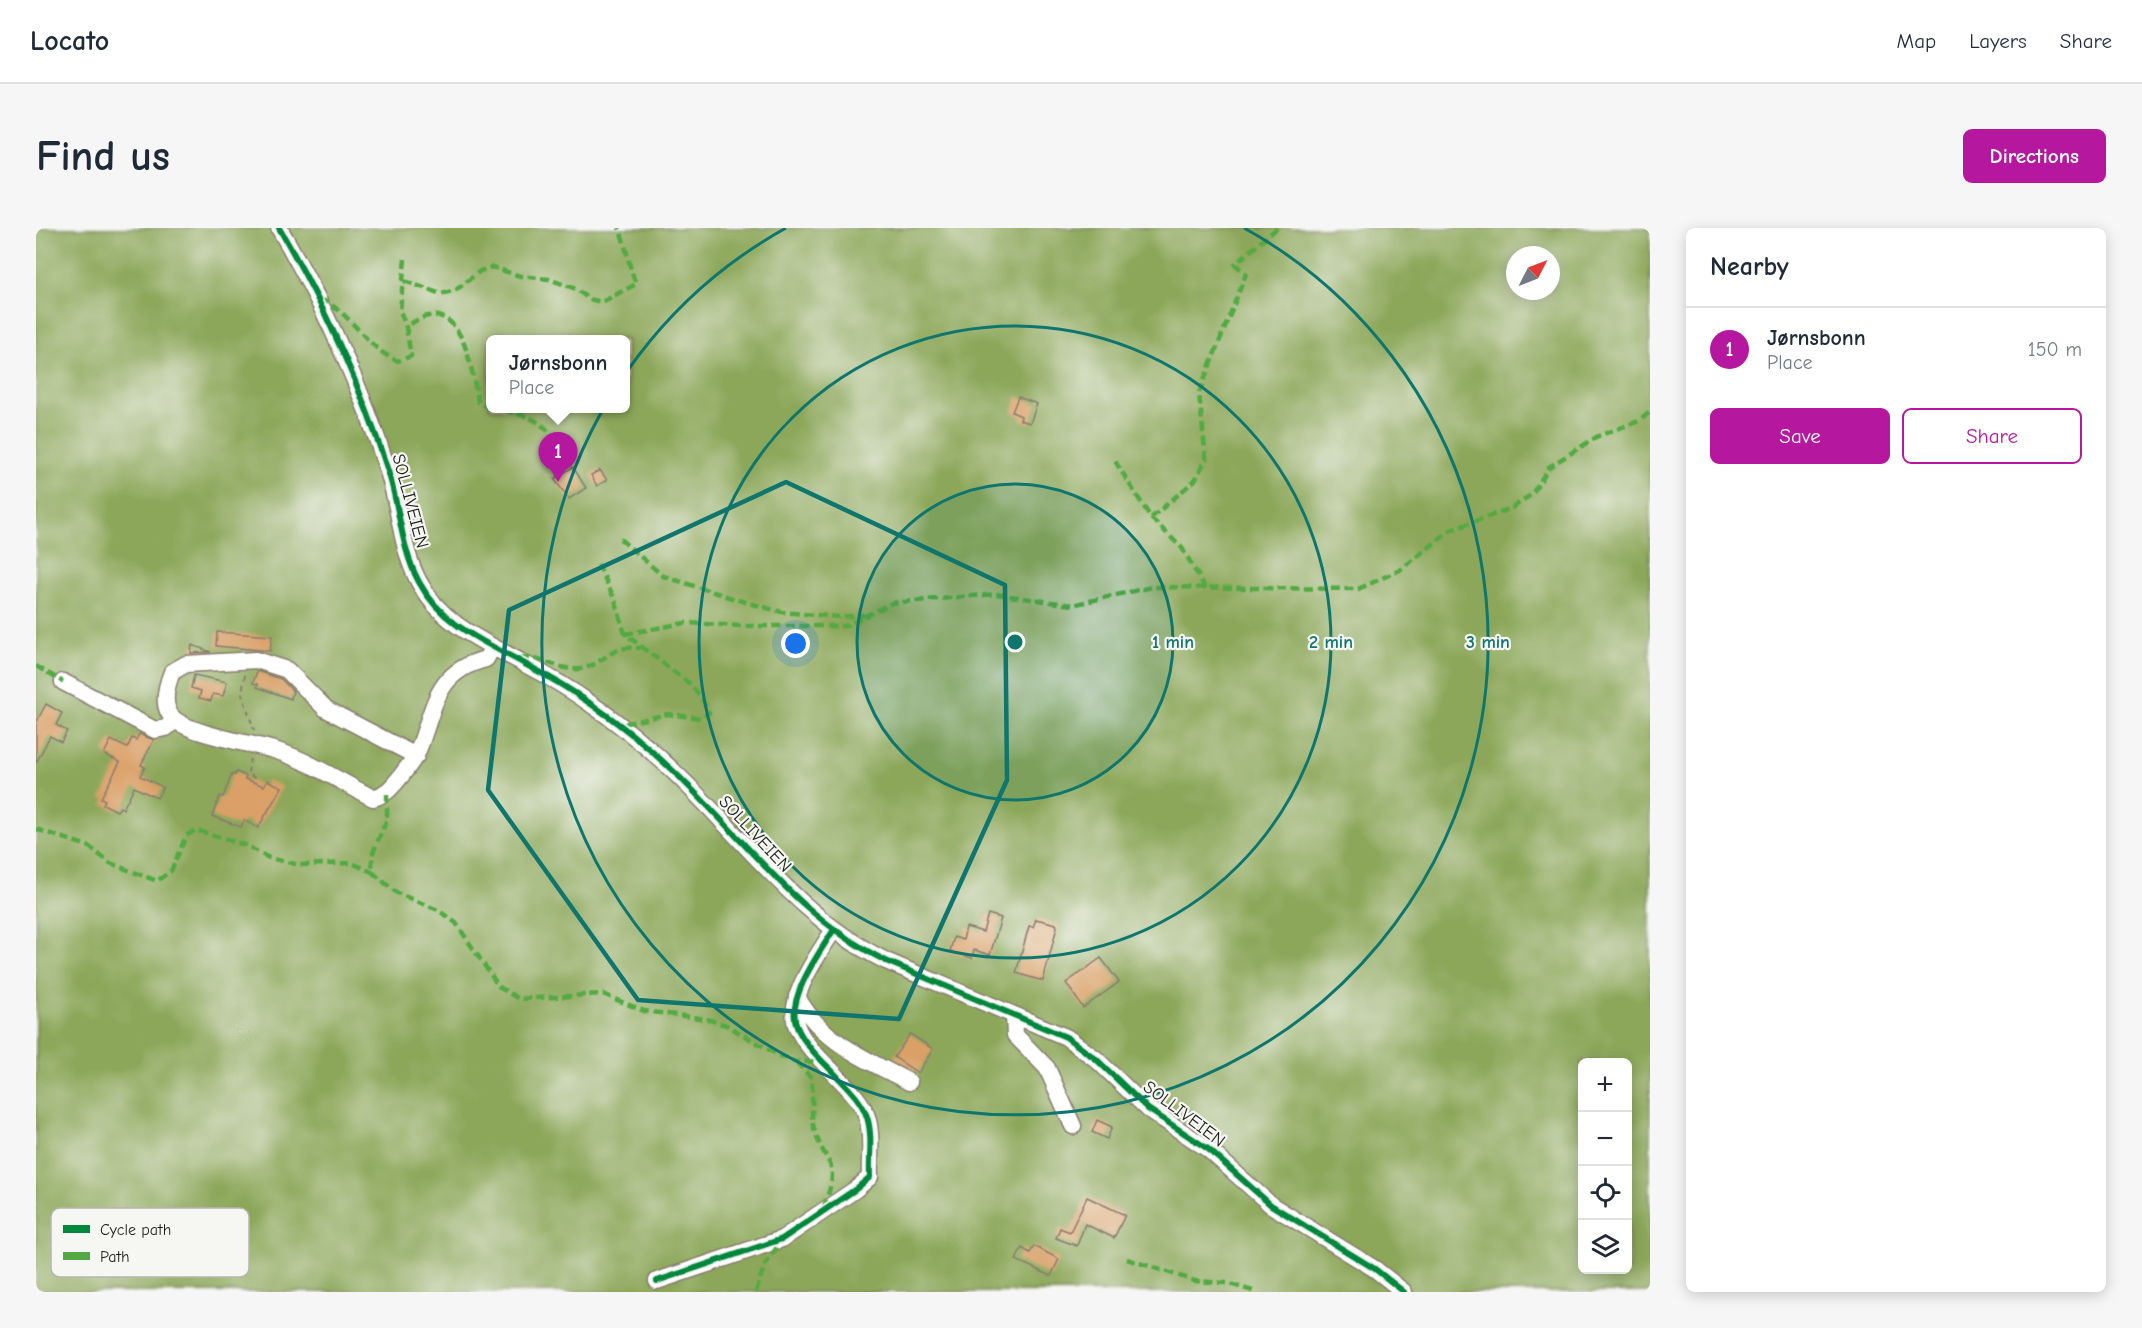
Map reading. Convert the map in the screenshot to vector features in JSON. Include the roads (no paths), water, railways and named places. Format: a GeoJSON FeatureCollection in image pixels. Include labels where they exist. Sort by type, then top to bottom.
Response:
{"type":"FeatureCollection","features":[{"type":"Feature","properties":{"kind":"street","name":"SOLLIVEIEN"},"geometry":{"type":"LineString","coordinates":[[279,228],[350,369],[369,413],[389,472],[405,547],[419,582],[451,622],[492,648],[525,663],[591,704],[642,743],[691,789],[788,890],[833,931],[859,948],[886,961],[1066,1036],[1081,1045],[1148,1109],[1208,1149],[1271,1205],[1375,1269],[1404,1292]]}},
{"type":"Feature","properties":{"kind":"street"},"geometry":{"type":"LineString","coordinates":[[416,756],[326,709],[287,670],[256,660],[247,660],[186,664],[172,672],[165,699],[168,711],[175,720],[252,750],[280,752],[373,798],[387,794],[416,756],[438,693],[447,678],[466,663],[486,658],[492,648]]}},
{"type":"Feature","properties":{"kind":"street"},"geometry":{"type":"LineString","coordinates":[[63,682],[154,730],[166,728],[175,720]]}},
{"type":"Feature","properties":{"kind":"street"},"geometry":{"type":"LineString","coordinates":[[657,1281],[782,1239],[856,1190],[870,1177],[867,1118],[858,1098],[801,1036],[795,1024],[794,1009],[797,996],[815,959],[833,931]]}},
{"type":"Feature","properties":{"kind":"street"},"geometry":{"type":"LineString","coordinates":[[797,996],[813,1021],[827,1035],[909,1082]]}},
{"type":"Feature","properties":{"kind":"street"},"geometry":{"type":"LineString","coordinates":[[1014,1016],[1015,1035],[1047,1068],[1072,1126]]}},
{"type":"Feature","properties":{"kind":"place","name":"Jørnsbonn"},"geometry":{"type":"Point","coordinates":[558,482]}}]}
